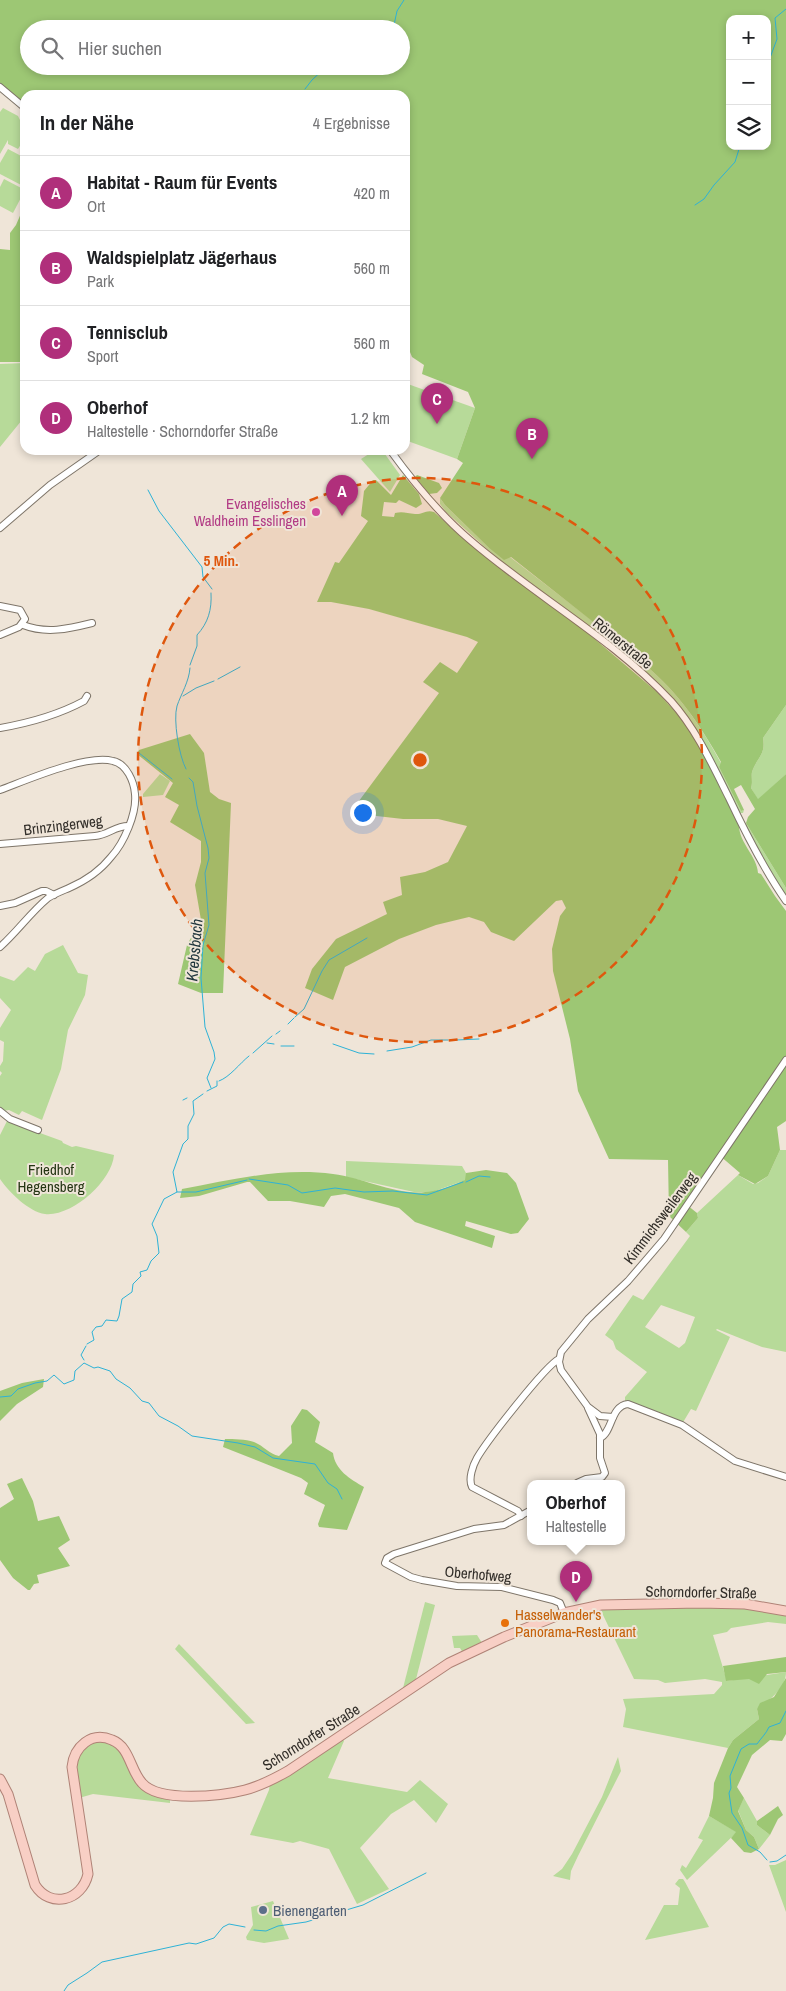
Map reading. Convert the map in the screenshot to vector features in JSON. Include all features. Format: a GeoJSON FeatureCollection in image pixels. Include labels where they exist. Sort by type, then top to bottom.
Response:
{"type":"FeatureCollection","features":[{"type":"Feature","properties":{"kind":"main road","name":"Schorndorfer Straße"},"geometry":{"type":"LineString","coordinates":[[0,1779],[8,1794],[35,1885],[40,1893],[49,1898],[59,1900],[68,1898],[82,1888],[88,1874],[72,1768],[77,1751],[88,1740],[105,1738],[117,1742],[126,1753],[140,1780],[148,1789],[155,1792],[202,1795],[246,1790],[288,1771],[448,1663],[564,1613],[601,1605],[699,1603],[746,1604],[786,1611]]}},
{"type":"Feature","properties":{"kind":"street"},"geometry":{"type":"LineString","coordinates":[[0,87],[20,104]]}},
{"type":"Feature","properties":{"kind":"street"},"geometry":{"type":"LineString","coordinates":[[0,528],[50,485],[93,455]]}},
{"type":"Feature","properties":{"kind":"street","name":"Römerstraße"},"geometry":{"type":"LineString","coordinates":[[394,455],[431,502],[470,540],[613,649],[645,676],[672,703],[700,741],[754,849],[786,901]]}},
{"type":"Feature","properties":{"kind":"street"},"geometry":{"type":"LineString","coordinates":[[0,606],[17,608],[22,611],[25,617],[22,625]]}},
{"type":"Feature","properties":{"kind":"street"},"geometry":{"type":"LineString","coordinates":[[0,635],[22,625],[55,630],[92,623]]}},
{"type":"Feature","properties":{"kind":"street"},"geometry":{"type":"LineString","coordinates":[[0,728],[25,723],[60,712],[85,701],[87,696]]}},
{"type":"Feature","properties":{"kind":"street"},"geometry":{"type":"LineString","coordinates":[[0,790],[80,763],[114,761],[127,771],[134,789],[134,804],[122,842],[104,865],[83,881],[54,895],[38,908],[0,947]]}},
{"type":"Feature","properties":{"kind":"street","name":"Brinzingerweg"},"geometry":{"type":"LineString","coordinates":[[0,844],[96,836],[107,834],[119,826],[128,826]]}},
{"type":"Feature","properties":{"kind":"street"},"geometry":{"type":"LineString","coordinates":[[0,906],[15,903],[42,891],[54,895]]}},
{"type":"Feature","properties":{"kind":"street","name":"Kimmichsweilerweg"},"geometry":{"type":"LineString","coordinates":[[521,1516],[518,1511],[472,1487],[470,1482],[477,1458],[547,1369],[559,1360],[562,1350],[584,1323],[628,1281],[675,1224],[786,1060]]}},
{"type":"Feature","properties":{"kind":"street"},"geometry":{"type":"LineString","coordinates":[[0,1111],[8,1118],[38,1130]]}},
{"type":"Feature","properties":{"kind":"street"},"geometry":{"type":"LineString","coordinates":[[559,1360],[562,1372],[588,1407],[600,1438],[600,1458],[605,1470],[604,1474],[600,1478],[584,1480]]}},
{"type":"Feature","properties":{"kind":"street"},"geometry":{"type":"LineString","coordinates":[[600,1438],[605,1435],[613,1417],[621,1406],[626,1404],[682,1425],[739,1463],[786,1477]]}},
{"type":"Feature","properties":{"kind":"street"},"geometry":{"type":"LineString","coordinates":[[588,1407],[600,1416],[613,1417]]}},
{"type":"Feature","properties":{"kind":"street"},"geometry":{"type":"LineString","coordinates":[[521,1516],[527,1512]]}},
{"type":"Feature","properties":{"kind":"street","name":"Oberhofweg"},"geometry":{"type":"LineString","coordinates":[[521,1516],[504,1526],[474,1529],[394,1554],[387,1558],[385,1563],[411,1577],[422,1580],[457,1586],[499,1587],[544,1597],[558,1602],[564,1613]]}},
{"type":"Feature","properties":{"kind":"green space"},"geometry":{"type":"Polygon","coordinates":[[[0,0],[786,0],[786,705],[763,738],[762,752],[752,772],[751,788],[758,799],[786,774],[786,888],[746,823],[748,817],[755,809],[741,785],[734,789],[744,810],[741,811],[719,767],[721,762],[697,722],[678,698],[645,665],[644,661],[640,662],[635,655],[511,557],[504,560],[488,547],[440,498],[463,463],[457,459],[475,408],[468,392],[422,374],[424,365],[412,357],[410,352],[410,90],[20,90],[20,100],[0,83],[0,0]]]}},
{"type":"Feature","properties":{"kind":"green space"},"geometry":{"type":"Polygon","coordinates":[[[3,108],[18,116],[20,120],[20,146],[18,149],[8,144],[8,140],[0,154],[0,112],[3,108]]]}},
{"type":"Feature","properties":{"kind":"green space"},"geometry":{"type":"Polygon","coordinates":[[[8,149],[20,155],[20,184],[0,174],[0,163],[8,149]]]}},
{"type":"Feature","properties":{"kind":"green space"},"geometry":{"type":"Polygon","coordinates":[[[4,179],[20,187],[20,200],[13,213],[0,206],[0,187],[4,179]]]}},
{"type":"Feature","properties":{"kind":"green space"},"geometry":{"type":"Polygon","coordinates":[[[20,216],[20,362],[0,362],[0,249],[10,250],[10,233],[20,216]]]}},
{"type":"Feature","properties":{"kind":"green space"},"geometry":{"type":"Polygon","coordinates":[[[20,363],[20,422],[0,447],[0,364],[20,363]]]}},
{"type":"Feature","properties":{"kind":"green space"},"geometry":{"type":"Polygon","coordinates":[[[410,385],[475,408],[457,459],[410,442],[410,385]]]}},
{"type":"Feature","properties":{"kind":"green space"},"geometry":{"type":"Polygon","coordinates":[[[367,455],[386,455],[400,475],[390,492],[361,459],[367,455]]]}},
{"type":"Feature","properties":{"kind":"green space"},"geometry":{"type":"Polygon","coordinates":[[[403,475],[419,494],[422,504],[416,508],[399,500],[396,503],[384,502],[382,516],[394,517],[395,513],[400,512],[417,514],[429,511],[434,512],[478,551],[583,629],[657,692],[683,720],[699,745],[739,825],[742,838],[755,861],[758,873],[761,874],[786,911],[786,1121],[777,1127],[780,1150],[768,1176],[755,1184],[738,1175],[740,1173],[719,1155],[687,1205],[697,1213],[698,1218],[686,1232],[669,1216],[668,1160],[609,1159],[578,1091],[570,1039],[553,971],[552,949],[560,916],[566,908],[562,900],[556,901],[514,941],[491,932],[484,922],[469,917],[436,925],[399,939],[345,967],[333,1000],[305,988],[312,969],[336,939],[387,914],[383,902],[402,895],[400,877],[425,872],[448,862],[467,826],[438,819],[403,819],[350,813],[439,693],[423,682],[440,662],[457,673],[478,642],[467,637],[369,609],[331,602],[317,602],[335,562],[339,563],[368,521],[361,516],[364,491],[373,480],[376,480],[391,495],[403,475]]]}},
{"type":"Feature","properties":{"kind":"green space"},"geometry":{"type":"Polygon","coordinates":[[[417,475],[439,483],[442,488],[437,493],[429,494],[415,477],[417,475]]]}},
{"type":"Feature","properties":{"kind":"green space"},"geometry":{"type":"Polygon","coordinates":[[[440,498],[488,547],[510,557],[603,629],[635,655],[640,662],[632,662],[570,612],[497,558],[446,512],[440,504],[440,498]]]}},
{"type":"Feature","properties":{"kind":"green space"},"geometry":{"type":"Polygon","coordinates":[[[645,665],[678,698],[697,723],[721,763],[719,767],[741,811],[744,810],[743,813],[740,813],[709,752],[645,672],[645,665]]]}},
{"type":"Feature","properties":{"kind":"green space"},"geometry":{"type":"Polygon","coordinates":[[[786,705],[786,774],[758,800],[751,788],[752,772],[762,752],[763,738],[786,705]]]}},
{"type":"Feature","properties":{"kind":"green space"},"geometry":{"type":"Polygon","coordinates":[[[190,734],[204,753],[210,792],[219,799],[231,803],[223,993],[201,993],[178,984],[187,945],[201,920],[195,885],[201,862],[201,841],[170,822],[179,805],[165,797],[173,783],[137,754],[139,750],[190,734]]]}},
{"type":"Feature","properties":{"kind":"green space"},"geometry":{"type":"Polygon","coordinates":[[[160,774],[170,781],[163,795],[143,797],[143,794],[160,774]]]}},
{"type":"Feature","properties":{"kind":"green space"},"geometry":{"type":"Polygon","coordinates":[[[746,823],[786,888],[786,896],[768,869],[746,823]]]}},
{"type":"Feature","properties":{"kind":"green space"},"geometry":{"type":"Polygon","coordinates":[[[63,945],[78,973],[88,975],[85,995],[68,1030],[61,1069],[42,1120],[22,1111],[19,1115],[9,1110],[3,1111],[0,1108],[0,1076],[2,1073],[0,1066],[3,1061],[4,1042],[0,1040],[0,1028],[11,1010],[0,998],[0,976],[14,981],[28,967],[35,971],[45,954],[63,945]]]}},
{"type":"Feature","properties":{"kind":"green space","name":"Friedhof Hegensberg"},"geometry":{"type":"Polygon","coordinates":[[[7,1121],[62,1141],[72,1147],[76,1146],[114,1155],[112,1165],[98,1186],[78,1204],[56,1213],[45,1214],[32,1210],[20,1201],[0,1179],[0,1135],[7,1121]]]}},
{"type":"Feature","properties":{"kind":"green space"},"geometry":{"type":"Polygon","coordinates":[[[780,1150],[786,1150],[786,1352],[762,1347],[717,1329],[730,1337],[696,1411],[691,1409],[682,1424],[625,1402],[625,1397],[647,1372],[616,1349],[613,1341],[605,1335],[633,1295],[643,1300],[690,1236],[686,1232],[698,1218],[697,1213],[738,1175],[753,1184],[768,1176],[780,1150]],[[661,1305],[645,1327],[679,1348],[685,1343],[695,1317],[661,1305]]]}},
{"type":"Feature","properties":{"kind":"green space"},"geometry":{"type":"Polygon","coordinates":[[[346,1161],[462,1166],[466,1173],[466,1180],[432,1192],[414,1192],[346,1177],[346,1161]]]}},
{"type":"Feature","properties":{"kind":"green space"},"geometry":{"type":"Polygon","coordinates":[[[486,1170],[507,1173],[516,1183],[529,1219],[518,1233],[511,1234],[466,1221],[465,1226],[495,1236],[492,1248],[415,1222],[399,1208],[345,1194],[331,1196],[324,1207],[290,1201],[268,1201],[250,1182],[247,1182],[199,1196],[180,1198],[182,1189],[276,1173],[314,1172],[333,1174],[395,1190],[420,1192],[446,1188],[465,1180],[466,1173],[486,1170]]]}},
{"type":"Feature","properties":{"kind":"green space"},"geometry":{"type":"Polygon","coordinates":[[[44,1379],[43,1387],[17,1404],[0,1421],[0,1391],[22,1383],[44,1379]]]}},
{"type":"Feature","properties":{"kind":"green space"},"geometry":{"type":"Polygon","coordinates":[[[302,1409],[307,1410],[320,1422],[315,1442],[333,1453],[340,1469],[364,1487],[347,1530],[319,1527],[318,1524],[325,1505],[304,1494],[308,1483],[301,1478],[223,1447],[225,1439],[247,1440],[279,1456],[292,1443],[291,1426],[302,1409]]]}},
{"type":"Feature","properties":{"kind":"green space"},"geometry":{"type":"Polygon","coordinates":[[[22,1478],[33,1501],[38,1521],[59,1516],[70,1540],[58,1548],[70,1566],[37,1575],[39,1583],[34,1584],[30,1590],[13,1578],[0,1560],[0,1508],[14,1499],[7,1484],[22,1478]]]}},
{"type":"Feature","properties":{"kind":"green space"},"geometry":{"type":"Polygon","coordinates":[[[425,1602],[435,1605],[415,1683],[402,1692],[425,1602]]]}},
{"type":"Feature","properties":{"kind":"green space"},"geometry":{"type":"Polygon","coordinates":[[[726,1605],[786,1613],[786,1624],[768,1622],[731,1628],[727,1632],[713,1635],[727,1681],[786,1672],[780,1688],[772,1698],[757,1709],[759,1719],[733,1740],[728,1748],[623,1727],[626,1709],[623,1699],[714,1694],[722,1685],[722,1682],[705,1679],[665,1683],[658,1680],[634,1679],[601,1608],[726,1605]]]}},
{"type":"Feature","properties":{"kind":"green space"},"geometry":{"type":"Polygon","coordinates":[[[477,1635],[482,1643],[463,1653],[460,1648],[454,1648],[452,1636],[477,1635]]]}},
{"type":"Feature","properties":{"kind":"green space"},"geometry":{"type":"Polygon","coordinates":[[[179,1644],[255,1723],[246,1724],[175,1649],[179,1644]]]}},
{"type":"Feature","properties":{"kind":"green space"},"geometry":{"type":"Polygon","coordinates":[[[786,1657],[786,1672],[767,1674],[759,1684],[749,1679],[726,1681],[723,1666],[786,1657]]]}},
{"type":"Feature","properties":{"kind":"green space"},"geometry":{"type":"Polygon","coordinates":[[[786,1678],[786,1734],[782,1741],[770,1740],[752,1755],[737,1787],[744,1798],[738,1811],[746,1830],[754,1837],[759,1849],[751,1853],[744,1852],[731,1838],[736,1832],[709,1816],[714,1783],[733,1740],[759,1719],[757,1709],[760,1703],[774,1697],[786,1678]]]}},
{"type":"Feature","properties":{"kind":"green space"},"geometry":{"type":"Polygon","coordinates":[[[343,1739],[344,1741],[328,1778],[407,1792],[420,1780],[448,1804],[436,1823],[414,1800],[391,1814],[360,1848],[389,1889],[357,1904],[329,1849],[300,1841],[293,1843],[250,1835],[269,1790],[270,1783],[343,1739]]]}},
{"type":"Feature","properties":{"kind":"green space"},"geometry":{"type":"Polygon","coordinates":[[[100,1740],[116,1745],[137,1780],[170,1799],[170,1803],[93,1794],[79,1798],[75,1768],[83,1747],[100,1740]]]}},
{"type":"Feature","properties":{"kind":"green space"},"geometry":{"type":"Polygon","coordinates":[[[618,1757],[621,1771],[578,1856],[571,1871],[570,1880],[553,1876],[562,1869],[572,1854],[602,1797],[618,1757]]]}},
{"type":"Feature","properties":{"kind":"green space"},"geometry":{"type":"Polygon","coordinates":[[[744,1798],[757,1821],[757,1825],[770,1835],[759,1849],[754,1837],[746,1830],[738,1810],[744,1798]]]}},
{"type":"Feature","properties":{"kind":"green space"},"geometry":{"type":"Polygon","coordinates":[[[778,1806],[783,1815],[778,1819],[770,1835],[757,1825],[757,1821],[778,1806]]]}},
{"type":"Feature","properties":{"kind":"green space"},"geometry":{"type":"Polygon","coordinates":[[[709,1816],[737,1832],[687,1880],[680,1870],[682,1865],[686,1868],[703,1840],[698,1838],[709,1816]]]}},
{"type":"Feature","properties":{"kind":"green space"},"geometry":{"type":"Polygon","coordinates":[[[786,1860],[786,1912],[769,1865],[775,1865],[786,1860]]]}},
{"type":"Feature","properties":{"kind":"green space"},"geometry":{"type":"Polygon","coordinates":[[[679,1879],[683,1879],[685,1882],[709,1927],[645,1940],[664,1905],[678,1905],[680,1888],[675,1884],[679,1879]]]}},
{"type":"Feature","properties":{"kind":"green space"},"geometry":{"type":"Polygon","coordinates":[[[273,1901],[289,1939],[264,1943],[247,1940],[246,1937],[253,1925],[251,1907],[273,1901]]]}},
{"type":"Feature","properties":{"kind":"waterway"},"geometry":{"type":"LineString","coordinates":[[395,20],[397,11],[404,0]]}},
{"type":"Feature","properties":{"kind":"waterway"},"geometry":{"type":"LineString","coordinates":[[769,60],[777,39],[775,18],[786,9]]}},
{"type":"Feature","properties":{"kind":"waterway"},"geometry":{"type":"LineString","coordinates":[[305,89],[317,75]]}},
{"type":"Feature","properties":{"kind":"waterway"},"geometry":{"type":"LineString","coordinates":[[695,205],[704,199],[735,162],[739,150]]}},
{"type":"Feature","properties":{"kind":"waterway","name":"Krebsbach"},"geometry":{"type":"LineString","coordinates":[[148,490],[159,511],[202,567],[203,577],[212,589]]}},
{"type":"Feature","properties":{"kind":"waterway","name":"Krebsbach"},"geometry":{"type":"LineString","coordinates":[[190,665],[197,646],[197,635],[204,626],[208,616],[211,605],[211,593]]}},
{"type":"Feature","properties":{"kind":"waterway"},"geometry":{"type":"LineString","coordinates":[[218,679],[240,667]]}},
{"type":"Feature","properties":{"kind":"waterway","name":"Krebsbach"},"geometry":{"type":"LineString","coordinates":[[186,769],[177,738],[176,712],[190,668]]}},
{"type":"Feature","properties":{"kind":"waterway"},"geometry":{"type":"LineString","coordinates":[[183,696],[196,688],[214,681]]}},
{"type":"Feature","properties":{"kind":"waterway"},"geometry":{"type":"LineString","coordinates":[[139,753],[172,779]]}},
{"type":"Feature","properties":{"kind":"waterway","name":"Krebsbach"},"geometry":{"type":"LineString","coordinates":[[189,778],[193,782],[209,858],[205,873],[209,925],[203,945],[201,978],[205,1027],[215,1059],[207,1078],[211,1088]]}},
{"type":"Feature","properties":{"kind":"waterway"},"geometry":{"type":"LineString","coordinates":[[295,1017],[304,1009],[329,960],[367,938]]}},
{"type":"Feature","properties":{"kind":"waterway"},"geometry":{"type":"LineString","coordinates":[[288,1024],[294,1018]]}},
{"type":"Feature","properties":{"kind":"waterway"},"geometry":{"type":"LineString","coordinates":[[276,1034],[280,1031]]}},
{"type":"Feature","properties":{"kind":"waterway"},"geometry":{"type":"LineString","coordinates":[[253,1053],[272,1036]]}},
{"type":"Feature","properties":{"kind":"waterway"},"geometry":{"type":"LineString","coordinates":[[456,1040],[479,1039]]}},
{"type":"Feature","properties":{"kind":"waterway"},"geometry":{"type":"LineString","coordinates":[[387,1051],[412,1047],[431,1040],[448,1040]]}},
{"type":"Feature","properties":{"kind":"waterway"},"geometry":{"type":"LineString","coordinates":[[267,1043],[274,1044]]}},
{"type":"Feature","properties":{"kind":"waterway"},"geometry":{"type":"LineString","coordinates":[[333,1044],[359,1053],[374,1054]]}},
{"type":"Feature","properties":{"kind":"waterway"},"geometry":{"type":"LineString","coordinates":[[281,1046],[294,1046]]}},
{"type":"Feature","properties":{"kind":"waterway"},"geometry":{"type":"LineString","coordinates":[[219,1081],[231,1073],[249,1056]]}},
{"type":"Feature","properties":{"kind":"waterway","name":"Krebsbach"},"geometry":{"type":"LineString","coordinates":[[207,1091],[217,1086],[217,1081]]}},
{"type":"Feature","properties":{"kind":"waterway","name":"Krebsbach"},"geometry":{"type":"LineString","coordinates":[[87,1344],[94,1340],[92,1332],[96,1327],[102,1326],[106,1320],[117,1321],[122,1299],[132,1292],[133,1284],[141,1276],[140,1272],[147,1270],[151,1261],[159,1253],[157,1236],[152,1224],[164,1199],[177,1192],[173,1172],[183,1144],[188,1139],[188,1126],[194,1114],[193,1101],[203,1094]]}},
{"type":"Feature","properties":{"kind":"waterway"},"geometry":{"type":"LineString","coordinates":[[183,1100],[187,1098]]}},
{"type":"Feature","properties":{"kind":"waterway"},"geometry":{"type":"LineString","coordinates":[[466,1182],[479,1176],[490,1177]]}},
{"type":"Feature","properties":{"kind":"waterway"},"geometry":{"type":"LineString","coordinates":[[249,1179],[288,1185],[302,1193],[335,1188],[364,1192],[393,1191],[427,1195],[463,1182]]}},
{"type":"Feature","properties":{"kind":"waterway"},"geometry":{"type":"LineString","coordinates":[[177,1192],[196,1192],[247,1180]]}},
{"type":"Feature","properties":{"kind":"waterway","name":"Krebsbach"},"geometry":{"type":"LineString","coordinates":[[84,1360],[81,1355],[86,1346]]}},
{"type":"Feature","properties":{"kind":"waterway"},"geometry":{"type":"LineString","coordinates":[[0,1397],[11,1396],[18,1389],[47,1381],[54,1375],[64,1384],[74,1380],[75,1371],[84,1363],[94,1368],[98,1367],[110,1371],[116,1379],[130,1388],[142,1401],[149,1403],[159,1416],[192,1436],[255,1447],[273,1458],[315,1464],[328,1483],[337,1489],[342,1499]]}},
{"type":"Feature","properties":{"kind":"waterway"},"geometry":{"type":"LineString","coordinates":[[767,1860],[760,1852],[748,1845],[742,1828],[732,1813],[729,1793],[731,1788],[730,1776],[741,1749],[749,1744],[757,1744],[769,1727],[780,1723],[786,1711]]}},
{"type":"Feature","properties":{"kind":"waterway"},"geometry":{"type":"LineString","coordinates":[[770,1862],[777,1861],[786,1855]]}},
{"type":"Feature","properties":{"kind":"waterway"},"geometry":{"type":"LineString","coordinates":[[254,1930],[266,1931],[278,1926],[306,1922],[363,1905],[426,1873]]}},
{"type":"Feature","properties":{"kind":"waterway"},"geometry":{"type":"LineString","coordinates":[[64,1991],[68,1985],[102,1962],[189,1943],[196,1944],[214,1938],[223,1927],[229,1924],[245,1927]]}},
{"type":"Feature","properties":{"kind":"place","name":"Tennisclub"},"geometry":{"type":"Point","coordinates":[437,424]}},
{"type":"Feature","properties":{"kind":"place","name":"Waldspielplatz Jägerhaus"},"geometry":{"type":"Point","coordinates":[532,459]}},
{"type":"Feature","properties":{"kind":"place","name":"Evangelisches Waldheim Esslingen"},"geometry":{"type":"Point","coordinates":[316,512]}},
{"type":"Feature","properties":{"kind":"place","name":"Habitat - Raum für Events"},"geometry":{"type":"Point","coordinates":[342,516]}},
{"type":"Feature","properties":{"kind":"place","name":"Oberhof"},"geometry":{"type":"Point","coordinates":[576,1602]}},
{"type":"Feature","properties":{"kind":"place","name":"Hasselwander's Panorama-Restaurant"},"geometry":{"type":"Point","coordinates":[505,1623]}},
{"type":"Feature","properties":{"kind":"place","name":"Bienengarten"},"geometry":{"type":"Point","coordinates":[263,1910]}}]}
